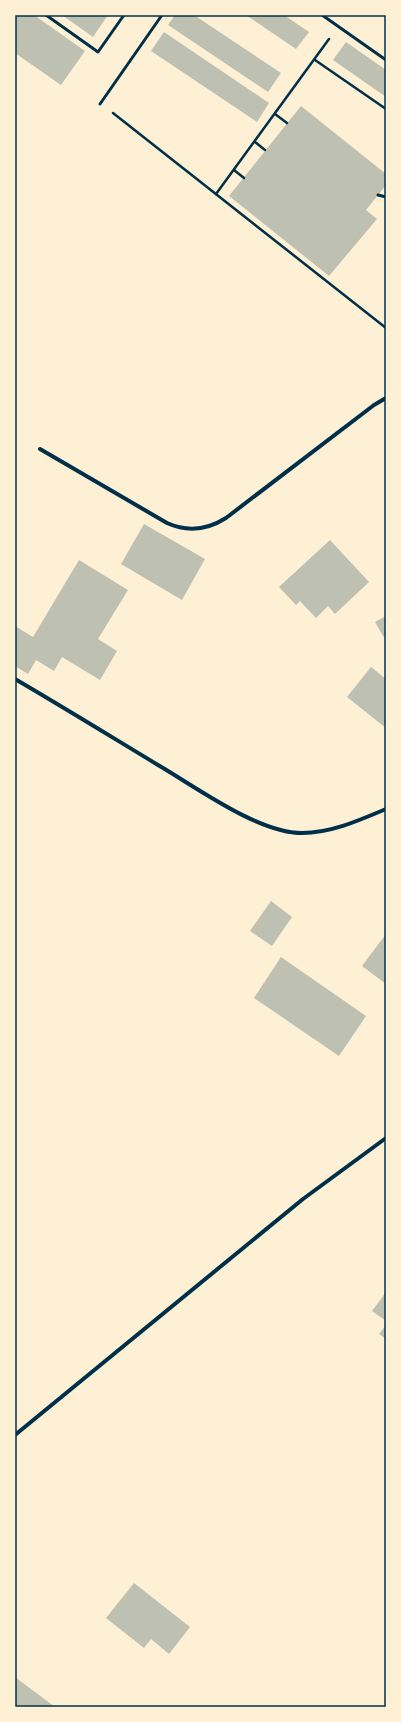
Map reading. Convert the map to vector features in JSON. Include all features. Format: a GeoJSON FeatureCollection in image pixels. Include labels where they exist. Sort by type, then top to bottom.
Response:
{"type":"FeatureCollection","features":[{"type":"Feature","properties":{"kind":"street"},"geometry":{"type":"LineString","coordinates":[[40,448],[167,523],[181,528],[199,529],[214,525],[226,518],[374,405],[386,398]]}},
{"type":"Feature","properties":{"kind":"street"},"geometry":{"type":"LineString","coordinates":[[15,679],[230,808],[273,829],[302,833],[325,831],[386,809]]}},
{"type":"Feature","properties":{"kind":"street"},"geometry":{"type":"LineString","coordinates":[[15,1435],[293,1208],[386,1138]]}},
{"type":"Feature","properties":{"kind":"lane"},"geometry":{"type":"LineString","coordinates":[[46,15],[98,52],[124,15]]}},
{"type":"Feature","properties":{"kind":"lane"},"geometry":{"type":"LineString","coordinates":[[100,104],[162,15]]}},
{"type":"Feature","properties":{"kind":"lane"},"geometry":{"type":"LineString","coordinates":[[322,15],[386,60]]}},
{"type":"Feature","properties":{"kind":"lane"},"geometry":{"type":"LineString","coordinates":[[378,195],[386,197]]}},
{"type":"Feature","properties":{"kind":"path"},"geometry":{"type":"LineString","coordinates":[[216,194],[315,60],[338,26]]}},
{"type":"Feature","properties":{"kind":"path"},"geometry":{"type":"LineString","coordinates":[[315,60],[386,109]]}},
{"type":"Feature","properties":{"kind":"path"},"geometry":{"type":"LineString","coordinates":[[100,104],[386,328]]}},
{"type":"Feature","properties":{"kind":"path"},"geometry":{"type":"LineString","coordinates":[[275,114],[287,123]]}},
{"type":"Feature","properties":{"kind":"path"},"geometry":{"type":"LineString","coordinates":[[255,142],[265,150]]}},
{"type":"Feature","properties":{"kind":"path"},"geometry":{"type":"LineString","coordinates":[[234,170],[244,178]]}},
{"type":"Feature","properties":{"kind":"building"},"geometry":{"type":"Polygon","coordinates":[[[15,15],[34,15],[85,51],[61,85],[15,53],[15,15]]]}},
{"type":"Feature","properties":{"kind":"building"},"geometry":{"type":"Polygon","coordinates":[[[62,15],[108,15],[93,37],[62,15]]]}},
{"type":"Feature","properties":{"kind":"building"},"geometry":{"type":"Polygon","coordinates":[[[175,15],[194,15],[281,73],[268,92],[168,25],[175,15]]]}},
{"type":"Feature","properties":{"kind":"building"},"geometry":{"type":"Polygon","coordinates":[[[246,15],[284,15],[309,32],[296,49],[246,15]]]}},
{"type":"Feature","properties":{"kind":"building"},"geometry":{"type":"Polygon","coordinates":[[[164,32],[269,103],[257,122],[151,51],[164,32]]]}},
{"type":"Feature","properties":{"kind":"building"},"geometry":{"type":"Polygon","coordinates":[[[346,42],[386,70],[386,97],[333,60],[346,42]]]}},
{"type":"Feature","properties":{"kind":"building"},"geometry":{"type":"Polygon","coordinates":[[[301,106],[386,174],[386,185],[366,210],[377,219],[329,276],[229,196],[301,106]]]}},
{"type":"Feature","properties":{"kind":"building"},"geometry":{"type":"Polygon","coordinates":[[[144,524],[205,559],[182,600],[121,564],[144,524]]]}},
{"type":"Feature","properties":{"kind":"building"},"geometry":{"type":"Polygon","coordinates":[[[330,540],[369,582],[335,614],[328,606],[316,618],[300,601],[296,605],[279,587],[330,540]]]}},
{"type":"Feature","properties":{"kind":"building"},"geometry":{"type":"Polygon","coordinates":[[[79,560],[128,590],[98,639],[117,651],[100,680],[62,657],[54,671],[36,660],[28,674],[15,666],[15,626],[33,637],[79,560]]]}},
{"type":"Feature","properties":{"kind":"building"},"geometry":{"type":"Polygon","coordinates":[[[386,616],[386,641],[375,622],[386,616]]]}},
{"type":"Feature","properties":{"kind":"building"},"geometry":{"type":"Polygon","coordinates":[[[371,667],[386,679],[386,728],[347,697],[371,667]]]}},
{"type":"Feature","properties":{"kind":"building"},"geometry":{"type":"Polygon","coordinates":[[[271,901],[292,917],[272,946],[250,931],[271,901]]]}},
{"type":"Feature","properties":{"kind":"building"},"geometry":{"type":"Polygon","coordinates":[[[386,934],[386,984],[362,966],[386,934]]]}},
{"type":"Feature","properties":{"kind":"building"},"geometry":{"type":"Polygon","coordinates":[[[281,957],[366,1016],[339,1056],[254,998],[281,957]]]}},
{"type":"Feature","properties":{"kind":"building"},"geometry":{"type":"Polygon","coordinates":[[[386,1292],[386,1321],[372,1311],[386,1292]]]}},
{"type":"Feature","properties":{"kind":"building"},"geometry":{"type":"Polygon","coordinates":[[[386,1325],[386,1339],[379,1334],[386,1325]]]}},
{"type":"Feature","properties":{"kind":"building"},"geometry":{"type":"Polygon","coordinates":[[[134,1583],[190,1627],[169,1654],[151,1639],[144,1648],[106,1618],[134,1583]]]}},
{"type":"Feature","properties":{"kind":"building"},"geometry":{"type":"Polygon","coordinates":[[[15,1677],[55,1707],[15,1707],[15,1677]]]}}]}
